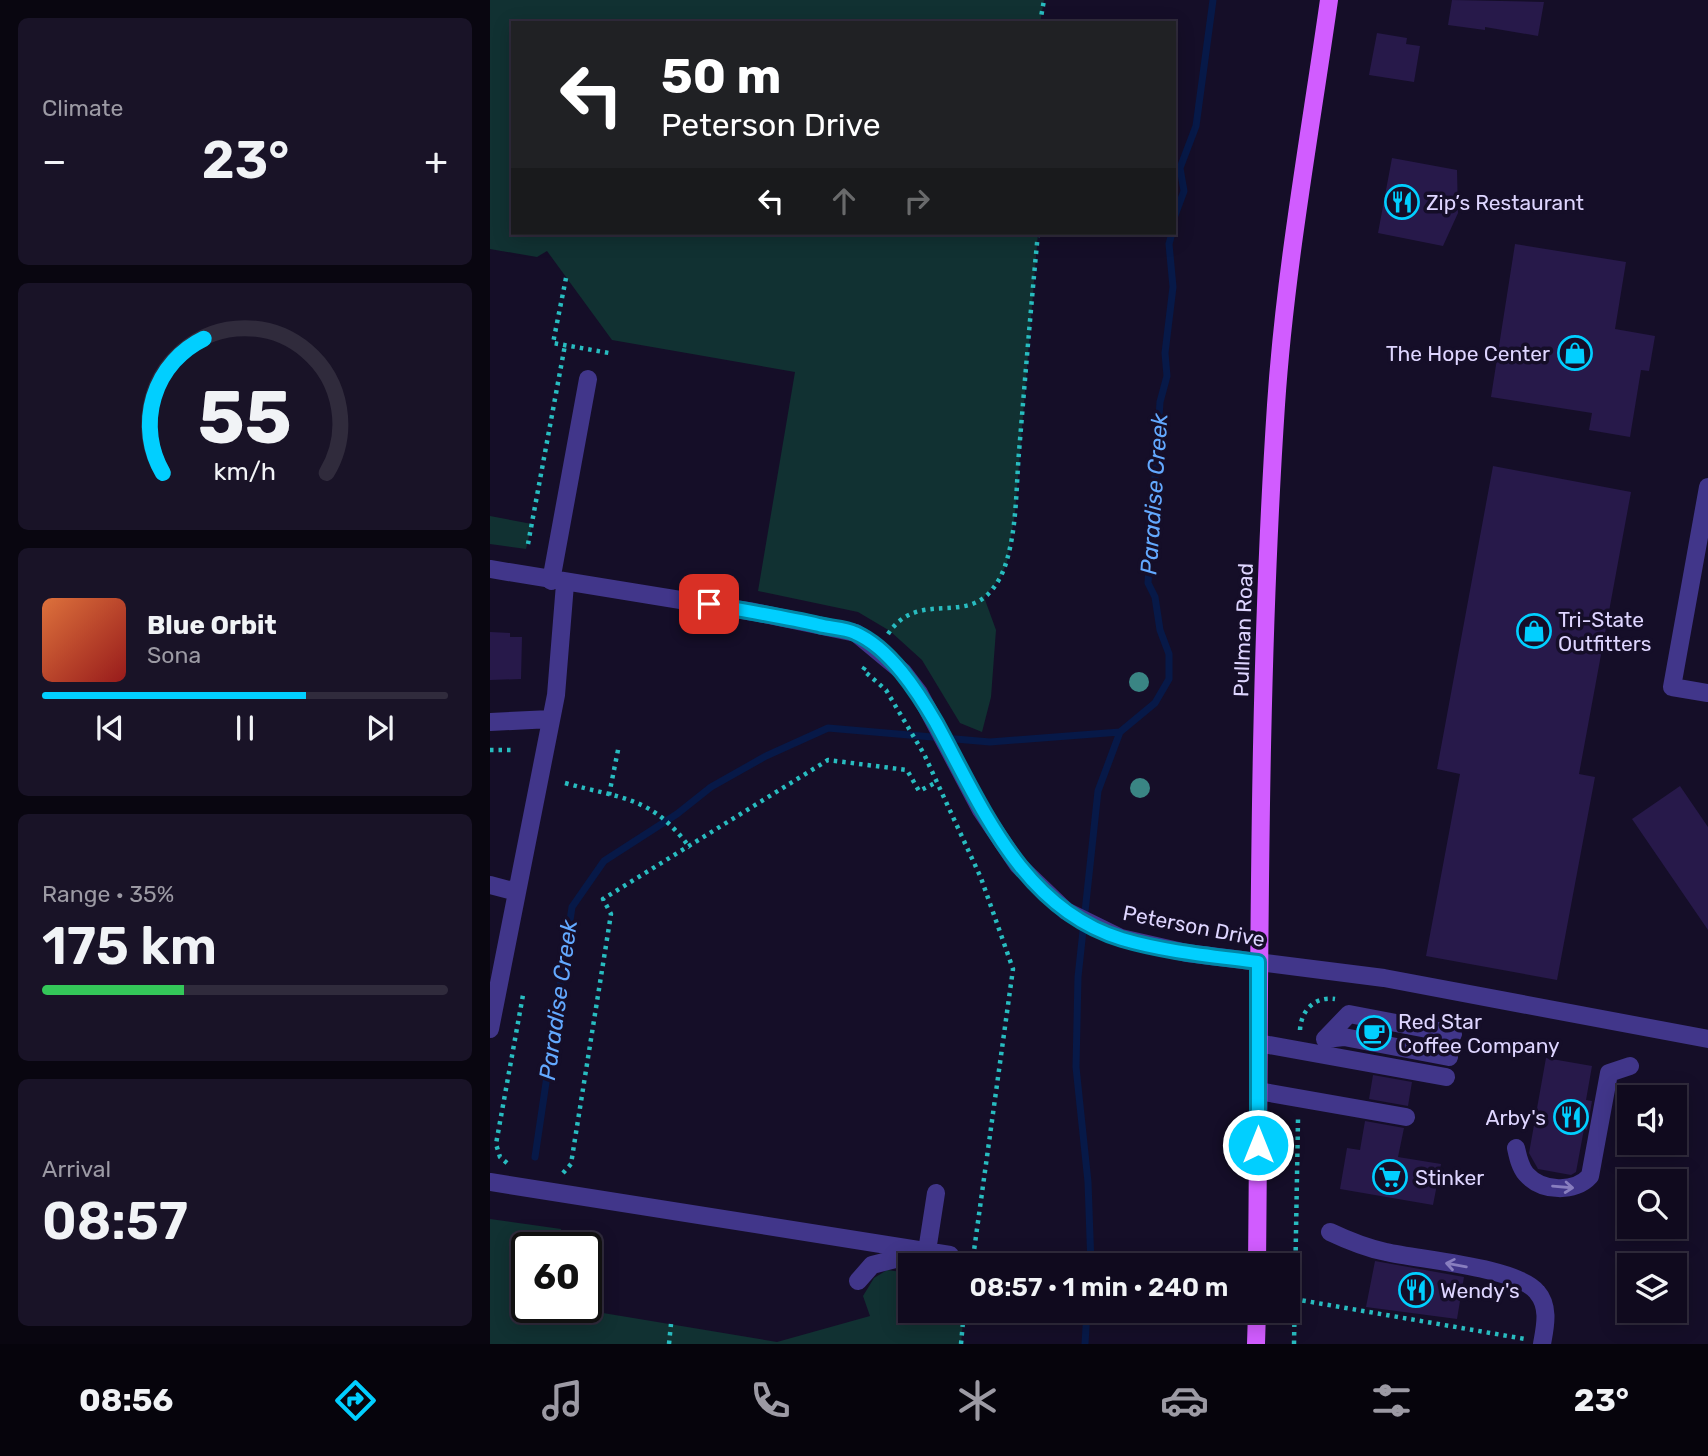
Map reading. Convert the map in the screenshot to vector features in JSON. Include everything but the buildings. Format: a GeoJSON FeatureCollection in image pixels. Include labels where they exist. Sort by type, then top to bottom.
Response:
{"type":"FeatureCollection","features":[{"type":"Feature","properties":{"kind":"main road","name":"Pullman Road"},"geometry":{"type":"LineString","coordinates":[[1257,1253],[1258,962],[1265,609],[1276,401],[1329,0]]}},
{"type":"Feature","properties":{"kind":"main road"},"geometry":{"type":"LineString","coordinates":[[1256,1344],[1257,1323]]}},
{"type":"Feature","properties":{"kind":"street"},"geometry":{"type":"LineString","coordinates":[[490,1029],[551,719],[558,582],[588,379]]}},
{"type":"Feature","properties":{"kind":"street"},"geometry":{"type":"LineString","coordinates":[[1708,487],[1672,687],[1708,693]]}},
{"type":"Feature","properties":{"kind":"street","name":"Peterson Drive"},"geometry":{"type":"LineString","coordinates":[[490,569],[741,610],[856,633],[903,672],[954,755],[981,810],[1018,865],[1066,911],[1121,938],[1174,950],[1384,978],[1708,1039]]}},
{"type":"Feature","properties":{"kind":"street"},"geometry":{"type":"LineString","coordinates":[[490,722],[551,719]]}},
{"type":"Feature","properties":{"kind":"street"},"geometry":{"type":"LineString","coordinates":[[490,885],[517,892]]}},
{"type":"Feature","properties":{"kind":"street"},"geometry":{"type":"LineString","coordinates":[[1449,1057],[1344,1037],[1325,1039],[1349,1014],[1453,1034]]}},
{"type":"Feature","properties":{"kind":"street"},"geometry":{"type":"LineString","coordinates":[[1258,1043],[1446,1077]]}},
{"type":"Feature","properties":{"kind":"street"},"geometry":{"type":"LineString","coordinates":[[1516,1148],[1521,1166],[1534,1181],[1564,1189],[1580,1187],[1590,1177],[1609,1073],[1630,1066]]}},
{"type":"Feature","properties":{"kind":"street"},"geometry":{"type":"LineString","coordinates":[[1258,1091],[1406,1117]]}},
{"type":"Feature","properties":{"kind":"street"},"geometry":{"type":"LineString","coordinates":[[490,1182],[938,1253]]}},
{"type":"Feature","properties":{"kind":"street"},"geometry":{"type":"LineString","coordinates":[[927,1251],[936,1193]]}},
{"type":"Feature","properties":{"kind":"street"},"geometry":{"type":"LineString","coordinates":[[1330,1232],[1359,1246],[1521,1279],[1540,1294],[1544,1305],[1546,1320],[1534,1341]]}},
{"type":"Feature","properties":{"kind":"street"},"geometry":{"type":"LineString","coordinates":[[858,1281],[872,1265],[927,1251]]}},
{"type":"Feature","properties":{"kind":"path"},"geometry":{"type":"LineString","coordinates":[[1040,21],[1044,0]]}},
{"type":"Feature","properties":{"kind":"path"},"geometry":{"type":"LineString","coordinates":[[890,631],[895,622],[911,612],[965,607],[984,597],[1000,578],[1007,562],[1015,513],[1038,235]]}},
{"type":"Feature","properties":{"kind":"path"},"geometry":{"type":"LineString","coordinates":[[566,278],[553,343],[610,353]]}},
{"type":"Feature","properties":{"kind":"path"},"geometry":{"type":"LineString","coordinates":[[528,544],[565,345]]}},
{"type":"Feature","properties":{"kind":"path"},"geometry":{"type":"LineString","coordinates":[[870,660],[863,670],[886,690],[924,754],[981,878],[1013,969],[974,1253]]}},
{"type":"Feature","properties":{"kind":"path"},"geometry":{"type":"LineString","coordinates":[[609,795],[619,745]]}},
{"type":"Feature","properties":{"kind":"path"},"geometry":{"type":"LineString","coordinates":[[490,750],[513,750]]}},
{"type":"Feature","properties":{"kind":"path"},"geometry":{"type":"LineString","coordinates":[[552,1174],[565,1172],[571,1164],[611,914],[603,900],[828,760],[907,770],[919,791],[937,782]]}},
{"type":"Feature","properties":{"kind":"path"},"geometry":{"type":"LineString","coordinates":[[565,783],[634,800],[659,812],[675,827],[690,848]]}},
{"type":"Feature","properties":{"kind":"path"},"geometry":{"type":"LineString","coordinates":[[512,1167],[500,1157],[496,1144],[523,995]]}},
{"type":"Feature","properties":{"kind":"path"},"geometry":{"type":"LineString","coordinates":[[1300,1050],[1301,1015],[1322,999],[1335,999]]}},
{"type":"Feature","properties":{"kind":"path"},"geometry":{"type":"LineString","coordinates":[[1295,1253],[1298,1098]]}},
{"type":"Feature","properties":{"kind":"path"},"geometry":{"type":"LineString","coordinates":[[1300,1300],[1534,1341]]}},
{"type":"Feature","properties":{"kind":"path"},"geometry":{"type":"LineString","coordinates":[[961,1344],[963,1323]]}},
{"type":"Feature","properties":{"kind":"path"},"geometry":{"type":"LineString","coordinates":[[1294,1323],[1294,1344]]}},
{"type":"Feature","properties":{"kind":"path"},"geometry":{"type":"LineString","coordinates":[[669,1344],[671,1324]]}},
{"type":"Feature","properties":{"kind":"green space"},"geometry":{"type":"Polygon","coordinates":[[[490,0],[1044,0],[1040,21],[511,21],[511,235],[1038,235],[1015,513],[1007,562],[1000,578],[984,597],[996,630],[991,697],[982,732],[960,723],[922,660],[890,631],[858,612],[758,591],[795,372],[612,340],[547,251],[537,257],[490,249],[490,0]]]}},
{"type":"Feature","properties":{"kind":"green space"},"geometry":{"type":"Polygon","coordinates":[[[490,516],[532,524],[526,549],[490,544],[490,516]]]}},
{"type":"Feature","properties":{"kind":"green space"},"geometry":{"type":"Polygon","coordinates":[[[490,1219],[561,1229],[561,1232],[511,1232],[511,1323],[602,1323],[602,1313],[777,1342],[870,1316],[863,1296],[874,1278],[887,1270],[898,1271],[898,1323],[963,1323],[961,1344],[490,1344],[490,1219]]]}},
{"type":"Feature","properties":{"kind":"waterway","name":"Paradise Creek"},"geometry":{"type":"LineString","coordinates":[[1176,213],[1184,191],[1180,168],[1196,126],[1213,0]]}},
{"type":"Feature","properties":{"kind":"waterway","name":"Paradise Creek"},"geometry":{"type":"LineString","coordinates":[[535,1157],[572,907],[604,861],[677,814],[711,787],[766,756],[828,728],[990,742],[1120,732],[1155,703],[1169,679],[1169,654],[1160,630],[1155,597],[1148,583],[1160,402],[1167,376],[1165,353],[1173,287],[1169,244],[1171,235]]}},
{"type":"Feature","properties":{"kind":"waterway","name":"Paradise Creek"},"geometry":{"type":"LineString","coordinates":[[1091,1253],[1088,1182],[1076,1067],[1078,977],[1098,791],[1120,732]]}},
{"type":"Feature","properties":{"kind":"waterway","name":"Paradise Creek"},"geometry":{"type":"LineString","coordinates":[[1085,1344],[1086,1323]]}},
{"type":"Feature","properties":{"kind":"place","name":"Zip’s Restaurant"},"geometry":{"type":"Point","coordinates":[1402,202]}},
{"type":"Feature","properties":{"kind":"place","name":"The Hope Center"},"geometry":{"type":"Point","coordinates":[1575,353]}},
{"type":"Feature","properties":{"kind":"place","name":"Tri-State Outfitters"},"geometry":{"type":"Point","coordinates":[1534,631]}},
{"type":"Feature","properties":{"kind":"place","name":"Red Star Coffee Company"},"geometry":{"type":"Point","coordinates":[1374,1033]}},
{"type":"Feature","properties":{"kind":"place","name":"Arby's"},"geometry":{"type":"Point","coordinates":[1571,1117]}},
{"type":"Feature","properties":{"kind":"place","name":"Stinker"},"geometry":{"type":"Point","coordinates":[1390,1177]}},
{"type":"Feature","properties":{"kind":"place","name":"Wendy's"},"geometry":{"type":"Point","coordinates":[1416,1290]}},
{"type":"Feature","properties":{"kind":"route"},"geometry":{"type":"LineString","coordinates":[[709,604],[856,633],[890,660],[919,693],[981,810],[1018,865],[1041,890],[1066,911],[1121,938],[1187,953],[1258,962],[1258,1145]]}}]}
